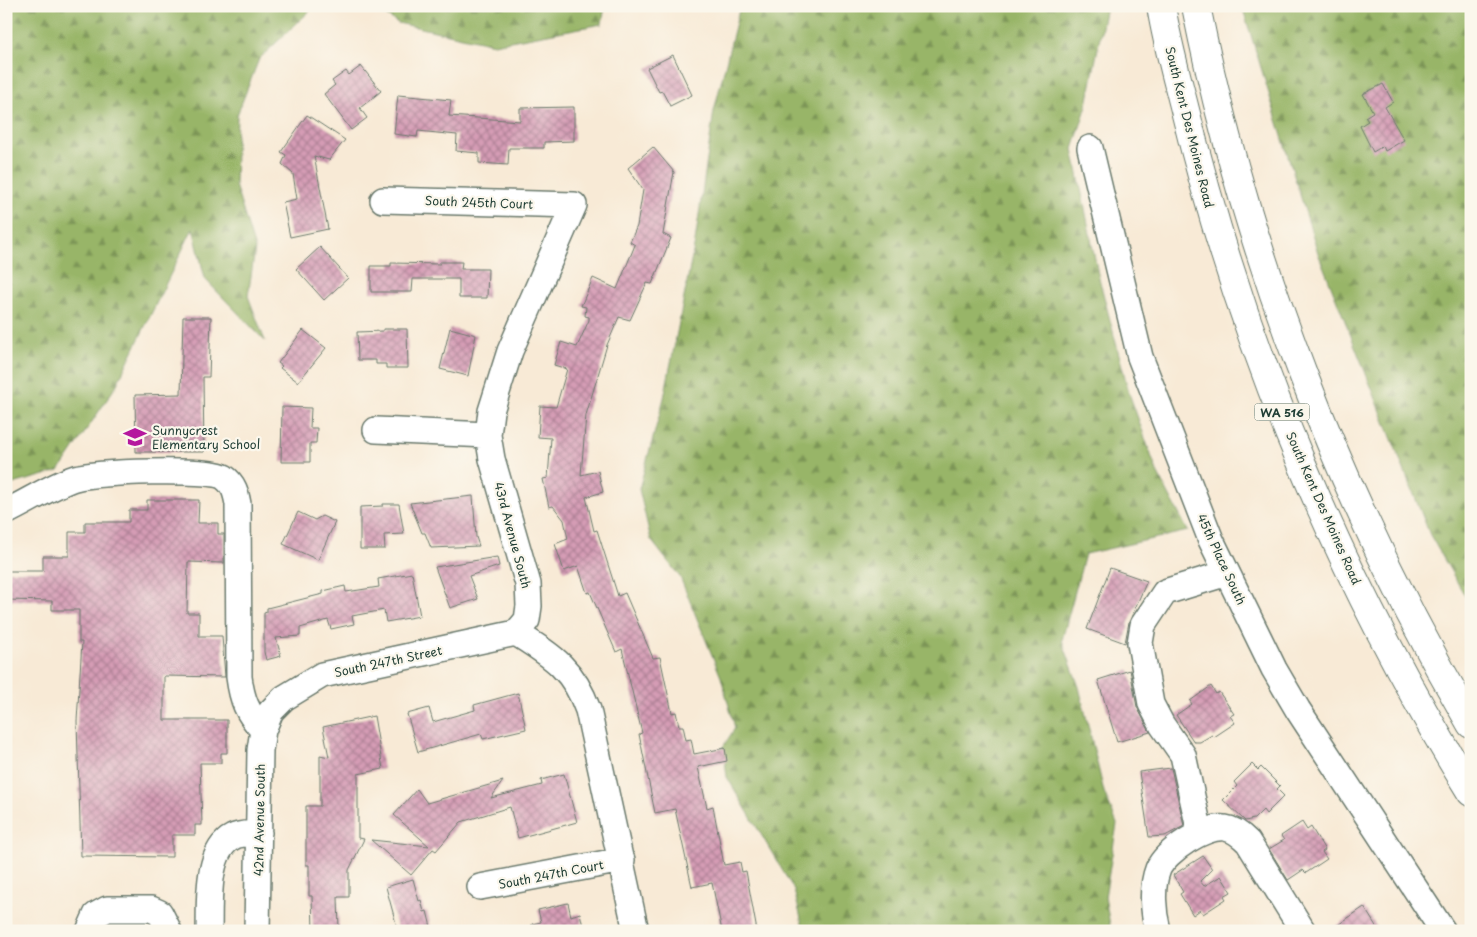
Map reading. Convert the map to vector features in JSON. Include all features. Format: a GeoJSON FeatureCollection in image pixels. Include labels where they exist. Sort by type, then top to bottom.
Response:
{"type":"FeatureCollection","features":[{"type":"Feature","properties":{"kind":"highway","name":"South Kent Des Moines Road"},"geometry":{"type":"LineString","coordinates":[[1161,6],[1198,164],[1227,263],[1263,364],[1301,460],[1355,581],[1424,713],[1471,792]]}},
{"type":"Feature","properties":{"kind":"highway","name":"WA 516"},"geometry":{"type":"LineString","coordinates":[[1196,6],[1242,193],[1296,354],[1373,536],[1428,646],[1471,724]]}},
{"type":"Feature","properties":{"kind":"street","name":"45th Place South"},"geometry":{"type":"LineString","coordinates":[[1090,148],[1140,357],[1183,472],[1227,573],[1274,669],[1298,710],[1443,931]]}},
{"type":"Feature","properties":{"kind":"street","name":"South 245th Court"},"geometry":{"type":"LineString","coordinates":[[383,200],[574,205]]}},
{"type":"Feature","properties":{"kind":"street","name":"43rd Avenue South"},"geometry":{"type":"LineString","coordinates":[[516,633],[526,620],[529,606],[528,584],[492,459],[488,435],[492,412],[510,351],[574,205]]}},
{"type":"Feature","properties":{"kind":"street"},"geometry":{"type":"LineString","coordinates":[[376,430],[488,435]]}},
{"type":"Feature","properties":{"kind":"street"},"geometry":{"type":"LineString","coordinates":[[6,512],[54,487],[92,473],[198,472],[223,476],[231,483],[238,504],[239,678],[242,700],[250,716],[267,720]]}},
{"type":"Feature","properties":{"kind":"street"},"geometry":{"type":"LineString","coordinates":[[1200,833],[1183,755],[1162,725],[1151,704],[1140,643],[1143,625],[1165,592],[1227,573]]}},
{"type":"Feature","properties":{"kind":"street"},"geometry":{"type":"LineString","coordinates":[[516,633],[566,669],[580,689],[588,710],[636,931]]}},
{"type":"Feature","properties":{"kind":"street","name":"South 247th Street"},"geometry":{"type":"LineString","coordinates":[[267,720],[284,698],[322,675],[516,633]]}},
{"type":"Feature","properties":{"kind":"street","name":"42nd Avenue South"},"geometry":{"type":"LineString","coordinates":[[257,931],[260,750],[267,720]]}},
{"type":"Feature","properties":{"kind":"street"},"geometry":{"type":"LineString","coordinates":[[1158,931],[1154,897],[1159,867],[1170,853],[1200,833],[1222,828],[1232,830],[1243,837],[1257,856],[1302,931]]}},
{"type":"Feature","properties":{"kind":"street"},"geometry":{"type":"LineString","coordinates":[[209,931],[211,875],[220,850],[235,836],[259,833]]}},
{"type":"Feature","properties":{"kind":"street","name":"South 247th Court"},"geometry":{"type":"LineString","coordinates":[[480,887],[622,860]]}},
{"type":"Feature","properties":{"kind":"street"},"geometry":{"type":"LineString","coordinates":[[90,931],[96,915],[107,909],[151,909],[160,913],[169,931]]}},
{"type":"Feature","properties":{"kind":"green space"},"geometry":{"type":"Polygon","coordinates":[[[6,6],[315,6],[259,59],[237,115],[235,185],[255,249],[248,296],[265,341],[205,279],[193,228],[116,386],[59,471],[6,486],[6,6]]]}},
{"type":"Feature","properties":{"kind":"green space"},"geometry":{"type":"Polygon","coordinates":[[[372,6],[605,6],[602,24],[494,44],[398,23],[372,6]]]}},
{"type":"Feature","properties":{"kind":"green space"},"geometry":{"type":"Polygon","coordinates":[[[740,6],[1106,6],[1087,105],[1073,149],[1098,274],[1129,393],[1157,472],[1188,531],[1085,554],[1062,640],[1079,687],[1104,792],[1117,824],[1105,897],[1111,931],[804,931],[794,890],[727,777],[723,747],[735,728],[721,677],[680,577],[651,540],[639,489],[664,398],[695,242],[714,111],[740,6]]]}},
{"type":"Feature","properties":{"kind":"green space"},"geometry":{"type":"Polygon","coordinates":[[[1242,6],[1471,6],[1471,606],[1430,535],[1318,253],[1242,6]]]}},
{"type":"Feature","properties":{"kind":"building"},"geometry":{"type":"Polygon","coordinates":[[[673,55],[692,95],[670,106],[662,91],[659,92],[647,68],[673,55]]]}},
{"type":"Feature","properties":{"kind":"building"},"geometry":{"type":"Polygon","coordinates":[[[361,66],[381,91],[360,108],[367,118],[351,130],[324,94],[335,85],[332,81],[346,71],[349,75],[361,66]]]}},
{"type":"Feature","properties":{"kind":"building"},"geometry":{"type":"Polygon","coordinates":[[[1383,84],[1393,102],[1385,107],[1404,140],[1385,151],[1383,146],[1373,152],[1360,126],[1368,121],[1365,117],[1373,112],[1363,94],[1383,84]]]}},
{"type":"Feature","properties":{"kind":"building"},"geometry":{"type":"Polygon","coordinates":[[[398,95],[451,100],[449,116],[520,121],[520,108],[574,107],[574,141],[544,142],[544,148],[509,148],[508,165],[479,163],[479,153],[456,151],[457,135],[418,131],[417,137],[394,134],[398,95]]]}},
{"type":"Feature","properties":{"kind":"building"},"geometry":{"type":"Polygon","coordinates":[[[307,115],[345,140],[329,160],[314,156],[328,229],[290,237],[283,202],[297,199],[293,174],[282,164],[286,155],[281,152],[307,115]]]}},
{"type":"Feature","properties":{"kind":"building"},"geometry":{"type":"Polygon","coordinates":[[[653,147],[674,172],[663,234],[671,238],[652,284],[647,283],[630,320],[619,317],[607,345],[586,415],[581,475],[598,471],[603,492],[586,497],[594,531],[597,530],[618,596],[625,593],[653,658],[660,657],[672,713],[676,712],[679,726],[683,726],[686,740],[691,739],[694,754],[725,748],[727,761],[698,767],[707,808],[713,806],[724,865],[740,862],[742,872],[746,871],[757,931],[722,931],[712,883],[692,887],[675,809],[655,813],[639,734],[642,733],[622,649],[616,652],[590,592],[587,593],[578,566],[564,571],[555,544],[568,539],[564,520],[553,506],[549,507],[543,479],[548,478],[551,438],[538,437],[540,406],[556,407],[567,369],[554,365],[561,342],[577,347],[589,320],[589,317],[585,316],[586,307],[581,306],[593,278],[617,289],[635,245],[630,242],[637,226],[643,190],[628,168],[653,147]]]}},
{"type":"Feature","properties":{"kind":"building"},"geometry":{"type":"Polygon","coordinates":[[[320,247],[348,278],[324,300],[296,269],[320,247]]]}},
{"type":"Feature","properties":{"kind":"building"},"geometry":{"type":"Polygon","coordinates":[[[440,262],[462,262],[461,269],[488,269],[487,298],[459,298],[459,279],[413,279],[412,292],[371,292],[371,266],[391,266],[391,263],[440,264],[440,262]]]}},
{"type":"Feature","properties":{"kind":"building"},"geometry":{"type":"Polygon","coordinates":[[[183,317],[211,317],[209,377],[203,377],[204,452],[136,452],[135,395],[181,394],[183,317]]]}},
{"type":"Feature","properties":{"kind":"building"},"geometry":{"type":"Polygon","coordinates":[[[450,328],[476,335],[468,376],[440,369],[450,328]]]}},
{"type":"Feature","properties":{"kind":"building"},"geometry":{"type":"Polygon","coordinates":[[[383,329],[407,329],[408,368],[386,368],[386,364],[376,364],[376,360],[358,360],[357,332],[383,331],[383,329]]]}},
{"type":"Feature","properties":{"kind":"building"},"geometry":{"type":"Polygon","coordinates":[[[303,330],[326,348],[298,382],[280,368],[282,366],[278,363],[303,330]]]}},
{"type":"Feature","properties":{"kind":"building"},"geometry":{"type":"Polygon","coordinates":[[[282,407],[311,408],[310,428],[317,428],[316,443],[310,443],[310,462],[281,462],[282,407]]]}},
{"type":"Feature","properties":{"kind":"building"},"geometry":{"type":"Polygon","coordinates":[[[473,496],[476,537],[479,546],[431,548],[425,533],[422,533],[410,503],[473,496]]]}},
{"type":"Feature","properties":{"kind":"building"},"geometry":{"type":"Polygon","coordinates":[[[147,500],[199,500],[198,523],[218,523],[218,534],[224,534],[224,563],[188,562],[187,613],[199,613],[199,636],[222,636],[225,677],[164,676],[164,720],[227,720],[227,753],[221,753],[221,763],[200,763],[202,825],[195,825],[195,835],[172,835],[172,857],[81,856],[77,721],[82,642],[79,642],[79,610],[52,610],[52,601],[6,600],[6,571],[43,571],[43,556],[69,556],[69,532],[85,532],[85,522],[129,522],[129,510],[147,510],[147,500]]]}},
{"type":"Feature","properties":{"kind":"building"},"geometry":{"type":"Polygon","coordinates":[[[383,504],[399,504],[404,534],[384,535],[385,549],[360,549],[360,507],[383,506],[383,504]]]}},
{"type":"Feature","properties":{"kind":"building"},"geometry":{"type":"Polygon","coordinates":[[[298,512],[315,520],[322,516],[335,522],[318,560],[283,544],[298,512]]]}},
{"type":"Feature","properties":{"kind":"building"},"geometry":{"type":"Polygon","coordinates":[[[497,557],[499,566],[469,576],[478,599],[450,608],[435,567],[497,557]]]}},
{"type":"Feature","properties":{"kind":"building"},"geometry":{"type":"Polygon","coordinates":[[[1110,568],[1147,581],[1129,622],[1125,643],[1087,629],[1110,568]]]}},
{"type":"Feature","properties":{"kind":"building"},"geometry":{"type":"Polygon","coordinates":[[[412,573],[420,616],[386,622],[384,610],[352,616],[354,624],[331,629],[328,620],[300,628],[300,636],[276,638],[281,656],[266,660],[264,652],[264,613],[267,612],[267,608],[323,594],[323,591],[345,586],[346,592],[379,587],[378,579],[412,573]]]}},
{"type":"Feature","properties":{"kind":"building"},"geometry":{"type":"Polygon","coordinates":[[[1130,670],[1137,707],[1150,732],[1117,742],[1098,680],[1130,670]]]}},
{"type":"Feature","properties":{"kind":"building"},"geometry":{"type":"Polygon","coordinates":[[[1211,686],[1216,694],[1219,692],[1234,714],[1230,716],[1235,723],[1214,737],[1212,735],[1200,742],[1194,742],[1176,715],[1192,704],[1190,701],[1211,686]]]}},
{"type":"Feature","properties":{"kind":"building"},"geometry":{"type":"Polygon","coordinates":[[[518,693],[526,729],[483,739],[481,734],[418,752],[407,714],[429,708],[433,722],[475,710],[474,705],[518,693]]]}},
{"type":"Feature","properties":{"kind":"building"},"geometry":{"type":"Polygon","coordinates":[[[374,716],[383,769],[358,774],[358,838],[364,839],[349,870],[349,897],[338,897],[339,931],[313,931],[312,896],[309,896],[309,865],[306,865],[306,806],[320,806],[320,755],[329,757],[323,727],[374,716]]]}},
{"type":"Feature","properties":{"kind":"building"},"geometry":{"type":"Polygon","coordinates":[[[1252,764],[1258,770],[1261,767],[1280,786],[1277,789],[1284,796],[1266,814],[1263,810],[1254,819],[1245,821],[1223,800],[1237,786],[1234,782],[1252,764]]]}},
{"type":"Feature","properties":{"kind":"building"},"geometry":{"type":"Polygon","coordinates":[[[1171,768],[1184,826],[1165,836],[1149,837],[1139,772],[1171,768]]]}},
{"type":"Feature","properties":{"kind":"building"},"geometry":{"type":"Polygon","coordinates":[[[564,774],[577,822],[518,838],[510,807],[461,822],[436,851],[433,849],[411,875],[371,840],[429,846],[394,815],[417,789],[427,803],[503,781],[491,798],[542,785],[541,780],[564,774]]]}},
{"type":"Feature","properties":{"kind":"building"},"geometry":{"type":"Polygon","coordinates":[[[1302,822],[1307,830],[1311,827],[1325,850],[1322,852],[1327,859],[1306,873],[1303,870],[1288,880],[1269,849],[1284,840],[1281,836],[1302,822]]]}},
{"type":"Feature","properties":{"kind":"building"},"geometry":{"type":"Polygon","coordinates":[[[1203,856],[1212,869],[1200,881],[1204,886],[1221,876],[1231,892],[1224,896],[1226,899],[1203,914],[1200,910],[1193,915],[1180,894],[1183,892],[1173,875],[1203,856]]]}},
{"type":"Feature","properties":{"kind":"building"},"geometry":{"type":"Polygon","coordinates":[[[413,879],[419,901],[421,900],[424,912],[427,911],[432,931],[398,931],[386,887],[413,879]]]}},
{"type":"Feature","properties":{"kind":"building"},"geometry":{"type":"Polygon","coordinates":[[[568,903],[571,916],[580,913],[584,931],[532,931],[532,924],[541,922],[538,910],[568,903]]]}},
{"type":"Feature","properties":{"kind":"building"},"geometry":{"type":"Polygon","coordinates":[[[1364,907],[1379,931],[1329,931],[1364,907]]]}},
{"type":"Feature","properties":{"kind":"place","name":"Sunnycrest Elementary School"},"geometry":{"type":"Point","coordinates":[135,437]}}]}
